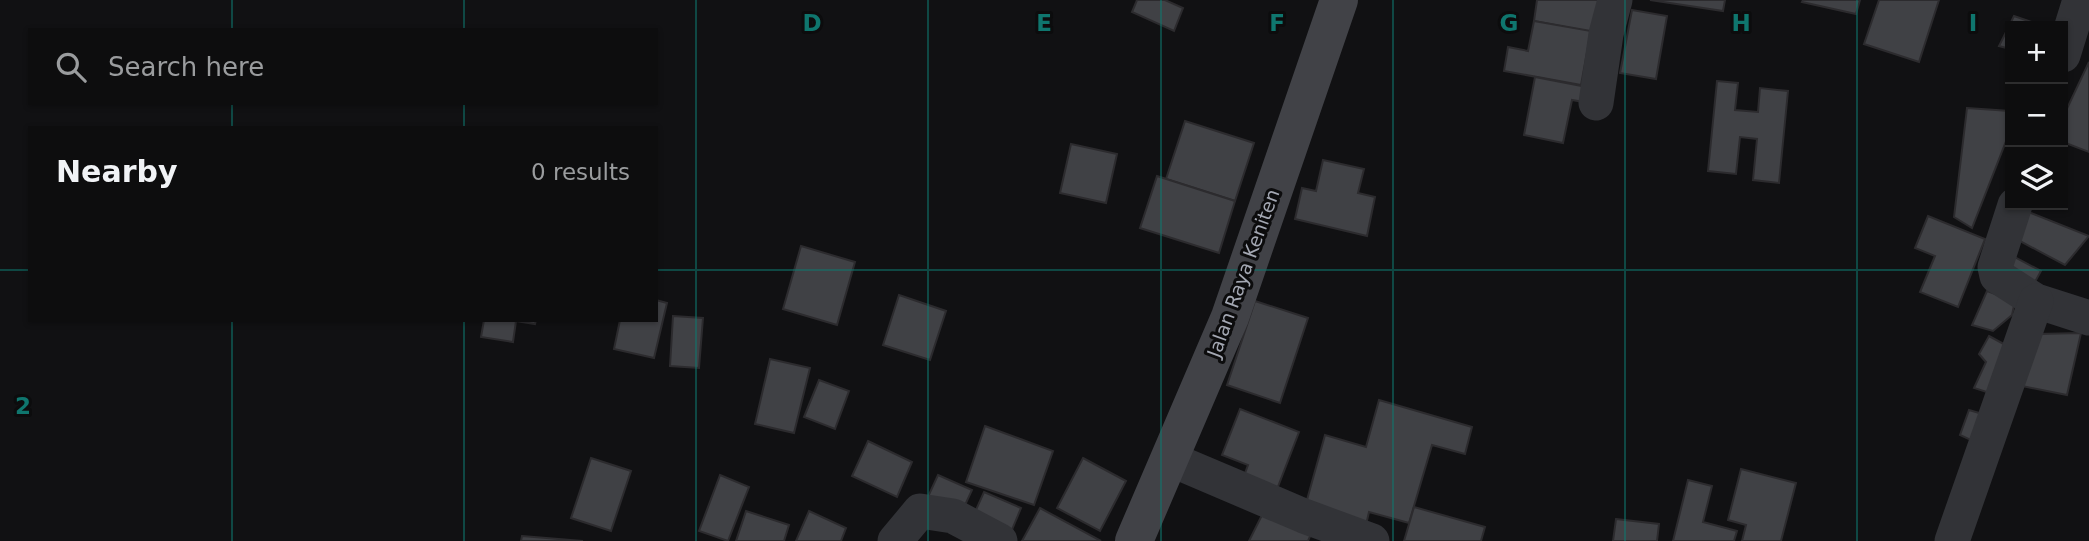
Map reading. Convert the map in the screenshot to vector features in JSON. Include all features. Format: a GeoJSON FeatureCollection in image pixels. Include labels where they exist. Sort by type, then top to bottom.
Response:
{"type":"FeatureCollection","features":[{"type":"Feature","properties":{"kind":"street","name":"Jalan Raya Keniten"},"geometry":{"type":"LineString","coordinates":[[1134,541],[1230,317],[1339,0]]}},
{"type":"Feature","properties":{"kind":"street"},"geometry":{"type":"LineString","coordinates":[[1596,103],[1606,34],[1615,0]]}},
{"type":"Feature","properties":{"kind":"street"},"geometry":{"type":"LineString","coordinates":[[2068,39],[2080,0]]}},
{"type":"Feature","properties":{"kind":"street"},"geometry":{"type":"LineString","coordinates":[[2013,210],[1995,269],[1997,276],[2036,301],[2089,318]]}},
{"type":"Feature","properties":{"kind":"street"},"geometry":{"type":"LineString","coordinates":[[1952,541],[2036,301]]}},
{"type":"Feature","properties":{"kind":"street"},"geometry":{"type":"LineString","coordinates":[[1171,459],[1321,532],[1372,541]]}},
{"type":"Feature","properties":{"kind":"street"},"geometry":{"type":"LineString","coordinates":[[895,541],[920,511],[953,516],[1000,541]]}},
{"type":"Feature","properties":{"kind":"building"},"geometry":{"type":"Polygon","coordinates":[[[1137,0],[1165,0],[1183,8],[1174,31],[1132,12],[1137,0]]]}},
{"type":"Feature","properties":{"kind":"building"},"geometry":{"type":"Polygon","coordinates":[[[1537,0],[1608,0],[1602,34],[1534,21],[1537,0]]]}},
{"type":"Feature","properties":{"kind":"building"},"geometry":{"type":"Polygon","coordinates":[[[1650,0],[1725,0],[1723,11],[1650,0]]]}},
{"type":"Feature","properties":{"kind":"building"},"geometry":{"type":"Polygon","coordinates":[[[1860,0],[1856,14],[1802,2],[1860,0]]]}},
{"type":"Feature","properties":{"kind":"building"},"geometry":{"type":"Polygon","coordinates":[[[1879,0],[1939,0],[1919,62],[1864,44],[1879,0]]]}},
{"type":"Feature","properties":{"kind":"building"},"geometry":{"type":"Polygon","coordinates":[[[1632,10],[1667,16],[1656,79],[1620,73],[1632,10]]]}},
{"type":"Feature","properties":{"kind":"building"},"geometry":{"type":"Polygon","coordinates":[[[2014,16],[2028,21],[2012,21],[2014,16]]]}},
{"type":"Feature","properties":{"kind":"building"},"geometry":{"type":"Polygon","coordinates":[[[1534,21],[1591,31],[1581,85],[1504,71],[1508,47],[1528,51],[1534,21]]]}},
{"type":"Feature","properties":{"kind":"building"},"geometry":{"type":"Polygon","coordinates":[[[2005,34],[2005,48],[1999,46],[2005,34]]]}},
{"type":"Feature","properties":{"kind":"building"},"geometry":{"type":"Polygon","coordinates":[[[2089,62],[2089,152],[2068,144],[2068,106],[2089,62]]]}},
{"type":"Feature","properties":{"kind":"building"},"geometry":{"type":"Polygon","coordinates":[[[1535,77],[1592,88],[1589,103],[1572,100],[1563,143],[1524,135],[1535,77]]]}},
{"type":"Feature","properties":{"kind":"building"},"geometry":{"type":"Polygon","coordinates":[[[1717,81],[1738,83],[1735,110],[1758,112],[1760,88],[1788,91],[1779,183],[1753,180],[1757,139],[1740,137],[1736,174],[1708,171],[1717,81]]]}},
{"type":"Feature","properties":{"kind":"building"},"geometry":{"type":"Polygon","coordinates":[[[1967,108],[2005,111],[2005,144],[1972,228],[1954,217],[1967,108]]]}},
{"type":"Feature","properties":{"kind":"building"},"geometry":{"type":"Polygon","coordinates":[[[1185,121],[1254,143],[1235,201],[1166,179],[1185,121]]]}},
{"type":"Feature","properties":{"kind":"building"},"geometry":{"type":"Polygon","coordinates":[[[1071,144],[1117,154],[1106,203],[1060,193],[1071,144]]]}},
{"type":"Feature","properties":{"kind":"building"},"geometry":{"type":"Polygon","coordinates":[[[1323,160],[1364,169],[1358,193],[1375,197],[1367,236],[1295,219],[1302,188],[1316,191],[1323,160]]]}},
{"type":"Feature","properties":{"kind":"building"},"geometry":{"type":"Polygon","coordinates":[[[1157,176],[1235,201],[1219,253],[1140,228],[1157,176]]]}},
{"type":"Feature","properties":{"kind":"building"},"geometry":{"type":"Polygon","coordinates":[[[2026,211],[2089,236],[2065,265],[2018,240],[2026,211]]]}},
{"type":"Feature","properties":{"kind":"building"},"geometry":{"type":"Polygon","coordinates":[[[1928,216],[1985,239],[1958,307],[1920,292],[1935,256],[1915,248],[1928,216]]]}},
{"type":"Feature","properties":{"kind":"building"},"geometry":{"type":"Polygon","coordinates":[[[801,246],[855,262],[837,325],[783,309],[801,246]]]}},
{"type":"Feature","properties":{"kind":"building"},"geometry":{"type":"Polygon","coordinates":[[[2007,253],[2041,271],[2030,291],[1996,273],[2007,253]]]}},
{"type":"Feature","properties":{"kind":"building"},"geometry":{"type":"Polygon","coordinates":[[[1987,291],[2015,301],[2012,315],[1993,331],[1972,325],[1987,291]]]}},
{"type":"Feature","properties":{"kind":"building"},"geometry":{"type":"Polygon","coordinates":[[[899,295],[946,311],[930,360],[883,345],[899,295]]]}},
{"type":"Feature","properties":{"kind":"building"},"geometry":{"type":"Polygon","coordinates":[[[658,301],[667,303],[654,358],[614,349],[620,322],[658,322],[658,301]]]}},
{"type":"Feature","properties":{"kind":"building"},"geometry":{"type":"Polygon","coordinates":[[[1255,301],[1308,318],[1280,403],[1227,385],[1255,301]]]}},
{"type":"Feature","properties":{"kind":"building"},"geometry":{"type":"Polygon","coordinates":[[[673,316],[703,318],[699,368],[670,366],[673,316]]]}},
{"type":"Feature","properties":{"kind":"building"},"geometry":{"type":"Polygon","coordinates":[[[484,322],[516,322],[513,342],[481,337],[484,322]]]}},
{"type":"Feature","properties":{"kind":"building"},"geometry":{"type":"Polygon","coordinates":[[[2081,333],[2067,395],[2022,386],[2037,334],[2081,333]]]}},
{"type":"Feature","properties":{"kind":"building"},"geometry":{"type":"Polygon","coordinates":[[[1989,336],[2013,349],[1996,395],[1974,388],[1986,362],[1979,354],[1989,336]]]}},
{"type":"Feature","properties":{"kind":"building"},"geometry":{"type":"Polygon","coordinates":[[[770,359],[810,368],[794,433],[755,424],[770,359]]]}},
{"type":"Feature","properties":{"kind":"building"},"geometry":{"type":"Polygon","coordinates":[[[819,380],[849,391],[835,429],[804,417],[819,380]]]}},
{"type":"Feature","properties":{"kind":"building"},"geometry":{"type":"Polygon","coordinates":[[[1379,400],[1472,427],[1465,454],[1432,445],[1409,523],[1369,512],[1366,525],[1305,507],[1325,435],[1366,447],[1379,400]]]}},
{"type":"Feature","properties":{"kind":"building"},"geometry":{"type":"Polygon","coordinates":[[[1240,409],[1299,432],[1274,497],[1241,484],[1248,465],[1222,455],[1240,409]]]}},
{"type":"Feature","properties":{"kind":"building"},"geometry":{"type":"Polygon","coordinates":[[[1969,410],[1986,415],[1975,442],[1960,435],[1969,410]]]}},
{"type":"Feature","properties":{"kind":"building"},"geometry":{"type":"Polygon","coordinates":[[[985,426],[1053,451],[1034,505],[966,482],[985,426]]]}},
{"type":"Feature","properties":{"kind":"building"},"geometry":{"type":"Polygon","coordinates":[[[868,441],[912,462],[897,497],[852,476],[868,441]]]}},
{"type":"Feature","properties":{"kind":"building"},"geometry":{"type":"Polygon","coordinates":[[[591,458],[631,471],[611,531],[571,518],[591,458]]]}},
{"type":"Feature","properties":{"kind":"building"},"geometry":{"type":"Polygon","coordinates":[[[1083,458],[1126,481],[1100,531],[1057,508],[1083,458]]]}},
{"type":"Feature","properties":{"kind":"building"},"geometry":{"type":"Polygon","coordinates":[[[1741,469],[1796,483],[1781,541],[1742,541],[1746,525],[1728,520],[1741,469]]]}},
{"type":"Feature","properties":{"kind":"building"},"geometry":{"type":"Polygon","coordinates":[[[720,475],[749,487],[728,541],[699,531],[720,475]]]}},
{"type":"Feature","properties":{"kind":"building"},"geometry":{"type":"Polygon","coordinates":[[[938,475],[972,490],[960,516],[926,501],[938,475]]]}},
{"type":"Feature","properties":{"kind":"building"},"geometry":{"type":"Polygon","coordinates":[[[1688,480],[1712,486],[1703,522],[1737,531],[1734,541],[1673,541],[1688,480]]]}},
{"type":"Feature","properties":{"kind":"building"},"geometry":{"type":"Polygon","coordinates":[[[984,492],[1021,508],[1009,537],[971,521],[984,492]]]}},
{"type":"Feature","properties":{"kind":"building"},"geometry":{"type":"Polygon","coordinates":[[[1414,507],[1485,527],[1481,541],[1404,541],[1414,507]]]}},
{"type":"Feature","properties":{"kind":"building"},"geometry":{"type":"Polygon","coordinates":[[[1040,508],[1101,541],[1022,541],[1040,508]]]}},
{"type":"Feature","properties":{"kind":"building"},"geometry":{"type":"Polygon","coordinates":[[[1265,509],[1312,532],[1308,541],[1249,541],[1265,509]]]}},
{"type":"Feature","properties":{"kind":"building"},"geometry":{"type":"Polygon","coordinates":[[[746,511],[789,525],[784,541],[736,541],[746,511]]]}},
{"type":"Feature","properties":{"kind":"building"},"geometry":{"type":"Polygon","coordinates":[[[809,511],[846,528],[841,541],[796,541],[809,511]]]}},
{"type":"Feature","properties":{"kind":"building"},"geometry":{"type":"Polygon","coordinates":[[[1616,519],[1659,524],[1657,541],[1613,541],[1616,519]]]}},
{"type":"Feature","properties":{"kind":"building"},"geometry":{"type":"Polygon","coordinates":[[[522,536],[583,541],[521,541],[522,536]]]}}]}
